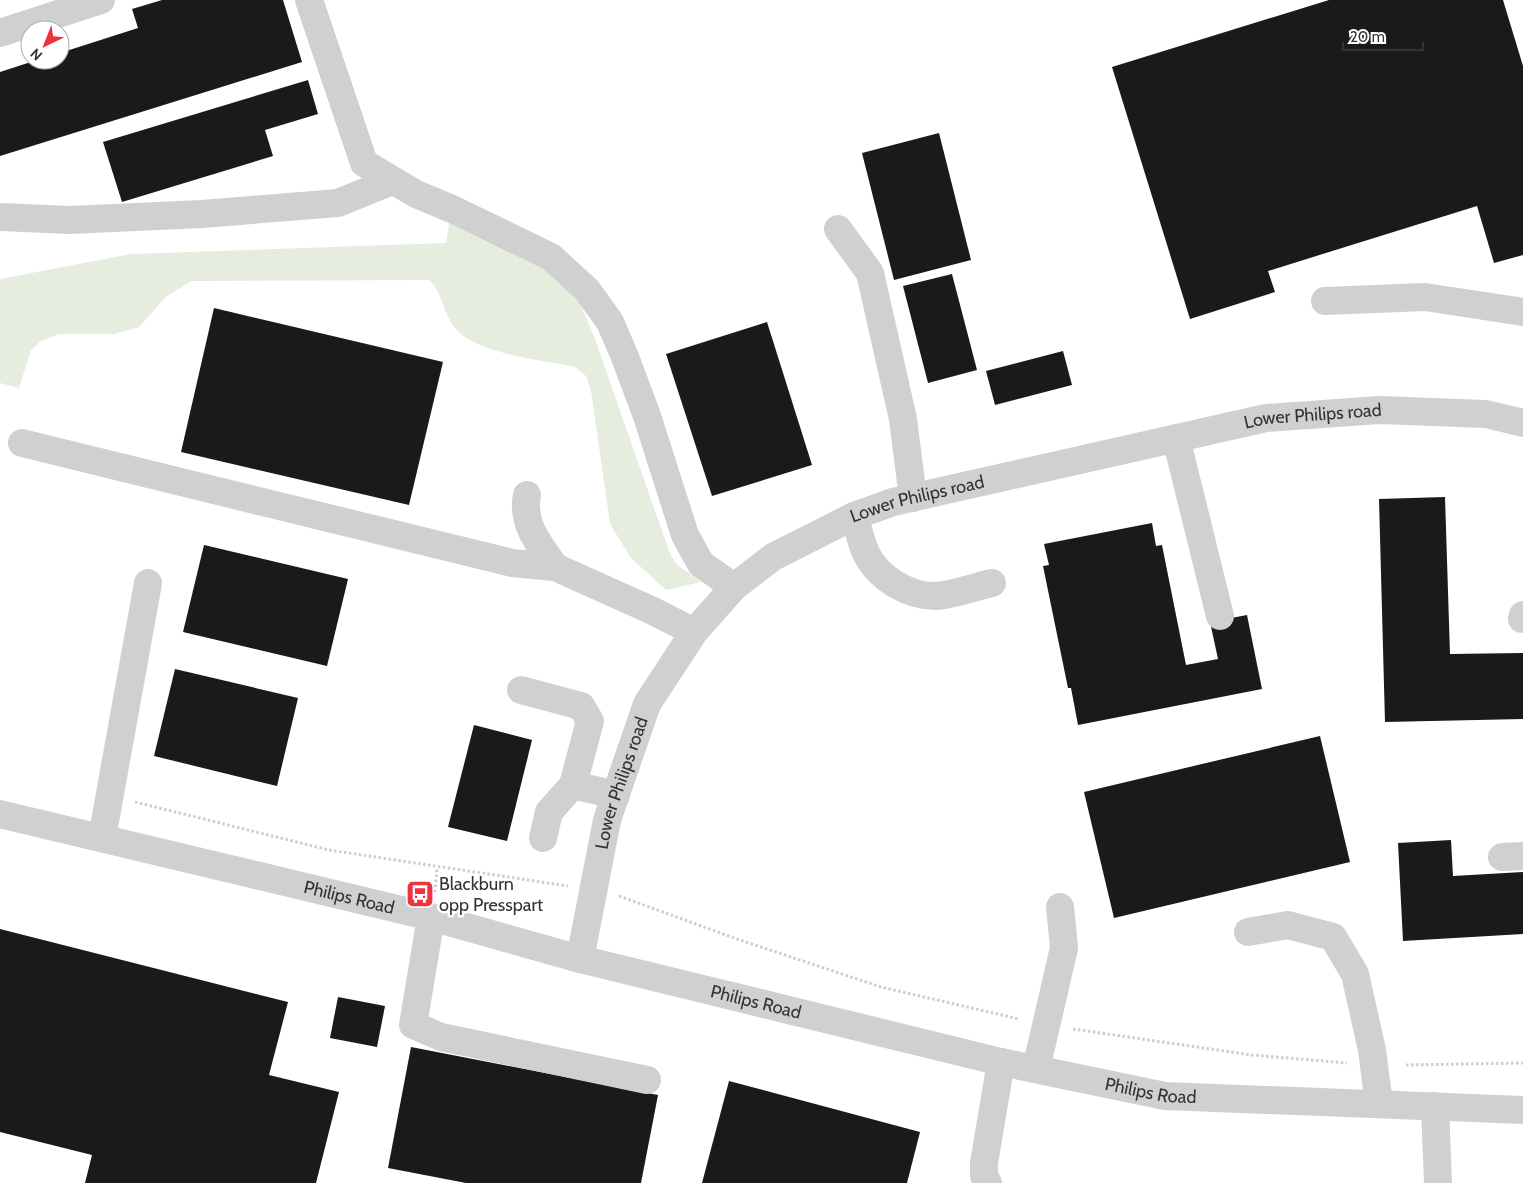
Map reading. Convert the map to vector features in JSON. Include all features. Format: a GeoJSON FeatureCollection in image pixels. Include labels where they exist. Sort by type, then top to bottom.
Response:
{"type":"FeatureCollection","features":[{"type":"Feature","properties":{"kind":"street"},"geometry":{"type":"LineString","coordinates":[[0,33],[101,0]]}},
{"type":"Feature","properties":{"kind":"street"},"geometry":{"type":"LineString","coordinates":[[309,0],[364,163],[392,181],[551,257],[587,290],[610,322],[625,357],[647,416],[685,535],[701,564],[734,587]]}},
{"type":"Feature","properties":{"kind":"street"},"geometry":{"type":"LineString","coordinates":[[0,217],[80,219],[202,214],[338,203],[392,181]]}},
{"type":"Feature","properties":{"kind":"street"},"geometry":{"type":"LineString","coordinates":[[838,229],[870,273],[903,419],[913,498]]}},
{"type":"Feature","properties":{"kind":"street"},"geometry":{"type":"LineString","coordinates":[[1325,301],[1425,297],[1523,312]]}},
{"type":"Feature","properties":{"kind":"street","name":"Lower Philips road"},"geometry":{"type":"LineString","coordinates":[[580,959],[607,820],[647,704],[694,632],[734,587],[773,557],[854,516],[913,498],[1266,418],[1380,410],[1486,414],[1523,423]]}},
{"type":"Feature","properties":{"kind":"street"},"geometry":{"type":"LineString","coordinates":[[1176,438],[1220,616]]}},
{"type":"Feature","properties":{"kind":"street"},"geometry":{"type":"LineString","coordinates":[[22,443],[512,563],[555,567],[653,611],[694,632]]}},
{"type":"Feature","properties":{"kind":"street"},"geometry":{"type":"LineString","coordinates":[[527,495],[525,506],[530,532],[555,567]]}},
{"type":"Feature","properties":{"kind":"street"},"geometry":{"type":"LineString","coordinates":[[854,516],[867,554],[882,574],[902,588],[918,594],[937,596],[992,583]]}},
{"type":"Feature","properties":{"kind":"street"},"geometry":{"type":"LineString","coordinates":[[102,838],[148,583]]}},
{"type":"Feature","properties":{"kind":"street"},"geometry":{"type":"LineString","coordinates":[[521,690],[581,706],[590,721],[573,786],[549,812],[543,838]]}},
{"type":"Feature","properties":{"kind":"street"},"geometry":{"type":"LineString","coordinates":[[573,786],[616,795]]}},
{"type":"Feature","properties":{"kind":"street","name":"Philips Road"},"geometry":{"type":"LineString","coordinates":[[0,814],[432,917],[580,959],[1001,1062],[1165,1096],[1523,1110]]}},
{"type":"Feature","properties":{"kind":"street"},"geometry":{"type":"LineString","coordinates":[[1036,1069],[1064,948],[1060,907]]}},
{"type":"Feature","properties":{"kind":"street"},"geometry":{"type":"LineString","coordinates":[[432,917],[413,1025],[441,1038],[647,1080]]}},
{"type":"Feature","properties":{"kind":"street"},"geometry":{"type":"LineString","coordinates":[[1248,932],[1288,925],[1333,937],[1354,974],[1372,1050],[1379,1104]]}},
{"type":"Feature","properties":{"kind":"street"},"geometry":{"type":"LineString","coordinates":[[988,1183],[984,1176],[984,1163],[1001,1062]]}},
{"type":"Feature","properties":{"kind":"street"},"geometry":{"type":"LineString","coordinates":[[1435,1106],[1438,1183]]}},
{"type":"Feature","properties":{"kind":"path"},"geometry":{"type":"LineString","coordinates":[[110,795],[329,850],[576,887]]}},
{"type":"Feature","properties":{"kind":"path"},"geometry":{"type":"LineString","coordinates":[[614,894],[737,939],[864,982],[1022,1019]]}},
{"type":"Feature","properties":{"kind":"path"},"geometry":{"type":"LineString","coordinates":[[1067,1028],[1252,1055],[1348,1063]]}},
{"type":"Feature","properties":{"kind":"path"},"geometry":{"type":"LineString","coordinates":[[1406,1065],[1523,1062]]}},
{"type":"Feature","properties":{"kind":"shaded area"},"geometry":{"type":"Polygon","coordinates":[[[450,218],[545,260],[576,293],[595,339],[669,551],[676,564],[701,582],[666,590],[631,558],[610,524],[591,391],[586,376],[575,367],[511,355],[493,350],[465,337],[451,322],[434,285],[429,280],[192,281],[167,296],[139,327],[114,334],[59,334],[41,341],[31,350],[19,388],[0,383],[0,279],[131,254],[446,243],[450,218]]]}},
{"type":"Feature","properties":{"kind":"building"},"geometry":{"type":"Polygon","coordinates":[[[162,0],[283,0],[302,62],[0,156],[0,72],[20,66],[20,70],[70,70],[70,50],[138,28],[132,9],[162,0]]]}},
{"type":"Feature","properties":{"kind":"building"},"geometry":{"type":"Polygon","coordinates":[[[1329,0],[1503,0],[1523,66],[1523,255],[1494,263],[1477,206],[1268,271],[1275,292],[1190,319],[1112,67],[1329,0]]]}},
{"type":"Feature","properties":{"kind":"building"},"geometry":{"type":"Polygon","coordinates":[[[308,80],[318,114],[265,130],[273,156],[122,202],[103,142],[308,80]]]}},
{"type":"Feature","properties":{"kind":"building"},"geometry":{"type":"Polygon","coordinates":[[[939,133],[971,260],[894,280],[862,153],[939,133]]]}},
{"type":"Feature","properties":{"kind":"building"},"geometry":{"type":"Polygon","coordinates":[[[952,274],[977,370],[928,383],[903,286],[952,274]]]}},
{"type":"Feature","properties":{"kind":"building"},"geometry":{"type":"Polygon","coordinates":[[[214,308],[443,362],[409,505],[181,452],[214,308]]]}},
{"type":"Feature","properties":{"kind":"building"},"geometry":{"type":"Polygon","coordinates":[[[767,322],[812,465],[712,496],[666,354],[767,322]]]}},
{"type":"Feature","properties":{"kind":"building"},"geometry":{"type":"Polygon","coordinates":[[[1063,351],[1072,385],[995,405],[986,371],[1063,351]]]}},
{"type":"Feature","properties":{"kind":"building"},"geometry":{"type":"Polygon","coordinates":[[[1445,497],[1450,654],[1523,653],[1523,719],[1385,722],[1379,499],[1445,497]]]}},
{"type":"Feature","properties":{"kind":"building"},"geometry":{"type":"Polygon","coordinates":[[[1152,523],[1156,546],[1162,545],[1186,665],[1218,659],[1210,622],[1247,615],[1262,689],[1078,725],[1071,688],[1068,688],[1043,566],[1049,565],[1044,544],[1152,523]]]}},
{"type":"Feature","properties":{"kind":"building"},"geometry":{"type":"Polygon","coordinates":[[[204,545],[348,579],[327,666],[183,632],[204,545]]]}},
{"type":"Feature","properties":{"kind":"building"},"geometry":{"type":"Polygon","coordinates":[[[175,669],[298,698],[277,786],[154,756],[175,669]]]}},
{"type":"Feature","properties":{"kind":"building"},"geometry":{"type":"Polygon","coordinates":[[[474,725],[532,740],[507,841],[448,827],[474,725]]]}},
{"type":"Feature","properties":{"kind":"building"},"geometry":{"type":"Polygon","coordinates":[[[1320,736],[1350,862],[1114,918],[1084,792],[1320,736]]]}},
{"type":"Feature","properties":{"kind":"building"},"geometry":{"type":"Polygon","coordinates":[[[1451,840],[1453,876],[1523,872],[1523,934],[1403,941],[1398,843],[1451,840]]]}},
{"type":"Feature","properties":{"kind":"building"},"geometry":{"type":"Polygon","coordinates":[[[0,929],[288,1002],[269,1075],[339,1092],[316,1183],[85,1183],[92,1155],[0,1132],[0,929]]]}},
{"type":"Feature","properties":{"kind":"building"},"geometry":{"type":"Polygon","coordinates":[[[338,997],[385,1006],[377,1047],[330,1038],[338,997]]]}},
{"type":"Feature","properties":{"kind":"building"},"geometry":{"type":"Polygon","coordinates":[[[411,1047],[658,1095],[641,1183],[466,1183],[388,1168],[411,1047]]]}},
{"type":"Feature","properties":{"kind":"building"},"geometry":{"type":"Polygon","coordinates":[[[729,1081],[920,1132],[907,1183],[702,1183],[729,1081]]]}},
{"type":"Feature","properties":{"kind":"place","name":"Blackburn opp Presspart"},"geometry":{"type":"Point","coordinates":[420,894]}}]}
